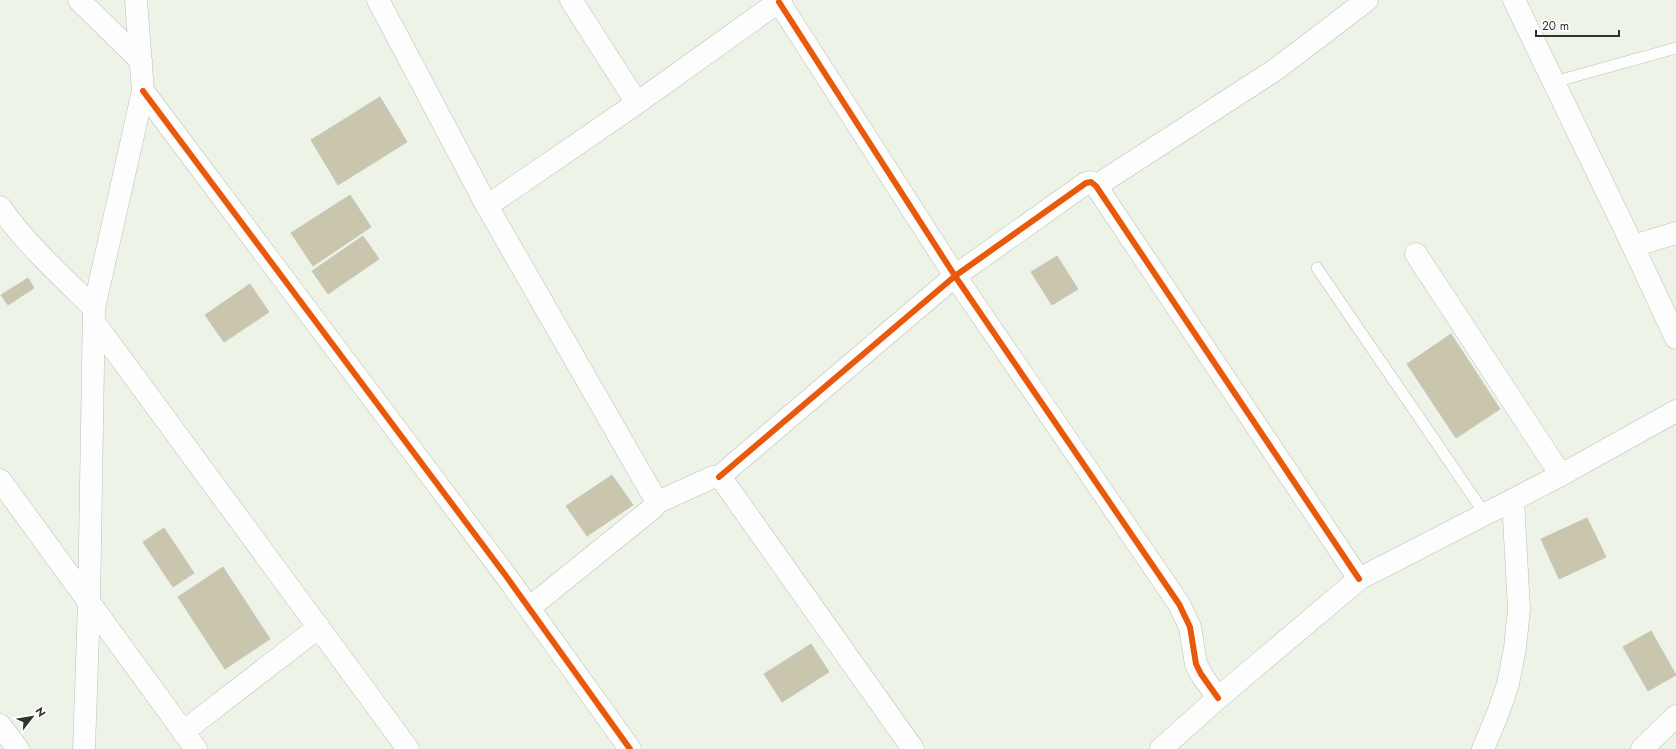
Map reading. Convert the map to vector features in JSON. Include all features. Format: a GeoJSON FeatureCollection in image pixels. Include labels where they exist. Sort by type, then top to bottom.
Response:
{"type":"FeatureCollection","features":[{"type":"Feature","properties":{"kind":"street"},"geometry":{"type":"LineString","coordinates":[[79,0],[141,61]]}},
{"type":"Feature","properties":{"kind":"street"},"geometry":{"type":"LineString","coordinates":[[84,749],[89,604],[94,315],[143,91],[136,0]]}},
{"type":"Feature","properties":{"kind":"street"},"geometry":{"type":"LineString","coordinates":[[378,0],[487,206],[656,503]]}},
{"type":"Feature","properties":{"kind":"street"},"geometry":{"type":"LineString","coordinates":[[571,0],[637,103]]}},
{"type":"Feature","properties":{"kind":"street"},"geometry":{"type":"LineString","coordinates":[[1096,186],[1275,70],[1367,0]]}},
{"type":"Feature","properties":{"kind":"street"},"geometry":{"type":"LineString","coordinates":[[1514,0],[1676,338]]}},
{"type":"Feature","properties":{"kind":"street"},"geometry":{"type":"LineString","coordinates":[[487,206],[637,103],[780,1],[955,276],[1179,604],[1190,627],[1196,664],[1201,674],[1218,698]]}},
{"type":"Feature","properties":{"kind":"street"},"geometry":{"type":"LineString","coordinates":[[143,91],[529,608],[630,749]]}},
{"type":"Feature","properties":{"kind":"street"},"geometry":{"type":"LineString","coordinates":[[529,608],[653,508],[656,503],[713,478],[719,477],[955,276],[1086,183],[1091,182],[1096,186],[1359,579]]}},
{"type":"Feature","properties":{"kind":"street"},"geometry":{"type":"LineString","coordinates":[[0,207],[33,248],[94,315],[408,749]]}},
{"type":"Feature","properties":{"kind":"street"},"geometry":{"type":"LineString","coordinates":[[1633,246],[1676,233]]}},
{"type":"Feature","properties":{"kind":"street"},"geometry":{"type":"LineString","coordinates":[[1416,254],[1561,475]]}},
{"type":"Feature","properties":{"kind":"street"},"geometry":{"type":"LineString","coordinates":[[1161,749],[1218,698],[1359,579],[1561,475],[1676,411]]}},
{"type":"Feature","properties":{"kind":"street"},"geometry":{"type":"LineString","coordinates":[[719,477],[729,488],[913,749]]}},
{"type":"Feature","properties":{"kind":"street"},"geometry":{"type":"LineString","coordinates":[[0,480],[196,749]]}},
{"type":"Feature","properties":{"kind":"street"},"geometry":{"type":"LineString","coordinates":[[1483,749],[1508,684],[1515,648],[1519,609],[1513,500]]}},
{"type":"Feature","properties":{"kind":"street"},"geometry":{"type":"LineString","coordinates":[[183,732],[319,628]]}},
{"type":"Feature","properties":{"kind":"street"},"geometry":{"type":"LineString","coordinates":[[1642,749],[1676,716]]}},
{"type":"Feature","properties":{"kind":"street"},"geometry":{"type":"LineString","coordinates":[[0,726],[18,749]]}},
{"type":"Feature","properties":{"kind":"lane"},"geometry":{"type":"LineString","coordinates":[[1554,82],[1676,48]]}},
{"type":"Feature","properties":{"kind":"lane"},"geometry":{"type":"LineString","coordinates":[[1317,268],[1485,514]]}},
{"type":"Feature","properties":{"kind":"building"},"geometry":{"type":"Polygon","coordinates":[[[380,97],[407,142],[338,185],[311,140],[380,97]]]}},
{"type":"Feature","properties":{"kind":"building"},"geometry":{"type":"Polygon","coordinates":[[[350,195],[371,227],[313,266],[291,233],[350,195]]]}},
{"type":"Feature","properties":{"kind":"building"},"geometry":{"type":"Polygon","coordinates":[[[363,236],[379,259],[328,294],[312,271],[363,236]]]}},
{"type":"Feature","properties":{"kind":"building"},"geometry":{"type":"Polygon","coordinates":[[[1057,256],[1078,289],[1052,305],[1031,272],[1057,256]]]}},
{"type":"Feature","properties":{"kind":"building"},"geometry":{"type":"Polygon","coordinates":[[[28,278],[34,288],[8,305],[1,295],[28,278]]]}},
{"type":"Feature","properties":{"kind":"building"},"geometry":{"type":"Polygon","coordinates":[[[250,284],[269,312],[224,342],[205,315],[250,284]]]}},
{"type":"Feature","properties":{"kind":"building"},"geometry":{"type":"Polygon","coordinates":[[[1451,334],[1500,409],[1456,438],[1407,364],[1451,334]]]}},
{"type":"Feature","properties":{"kind":"building"},"geometry":{"type":"Polygon","coordinates":[[[612,475],[633,505],[587,536],[566,506],[612,475]]]}},
{"type":"Feature","properties":{"kind":"building"},"geometry":{"type":"Polygon","coordinates":[[[1587,518],[1606,557],[1559,579],[1541,539],[1587,518]]]}},
{"type":"Feature","properties":{"kind":"building"},"geometry":{"type":"Polygon","coordinates":[[[164,528],[194,573],[173,587],[143,542],[164,528]]]}},
{"type":"Feature","properties":{"kind":"building"},"geometry":{"type":"Polygon","coordinates":[[[223,567],[270,639],[225,669],[178,597],[223,567]]]}},
{"type":"Feature","properties":{"kind":"building"},"geometry":{"type":"Polygon","coordinates":[[[1651,631],[1676,675],[1648,691],[1623,647],[1651,631]]]}},
{"type":"Feature","properties":{"kind":"building"},"geometry":{"type":"Polygon","coordinates":[[[811,644],[829,672],[782,702],[764,674],[811,644]]]}},
{"type":"Feature","properties":{"kind":"cycle path"},"geometry":{"type":"LineString","coordinates":[[779,2],[955,276],[1179,604],[1190,627],[1196,664],[1201,674],[1218,698]]}},
{"type":"Feature","properties":{"kind":"cycle path"},"geometry":{"type":"LineString","coordinates":[[143,91],[506,576],[630,749]]}},
{"type":"Feature","properties":{"kind":"cycle path"},"geometry":{"type":"LineString","coordinates":[[719,477],[955,276],[1086,183],[1091,182],[1096,186],[1359,579]]}}]}
